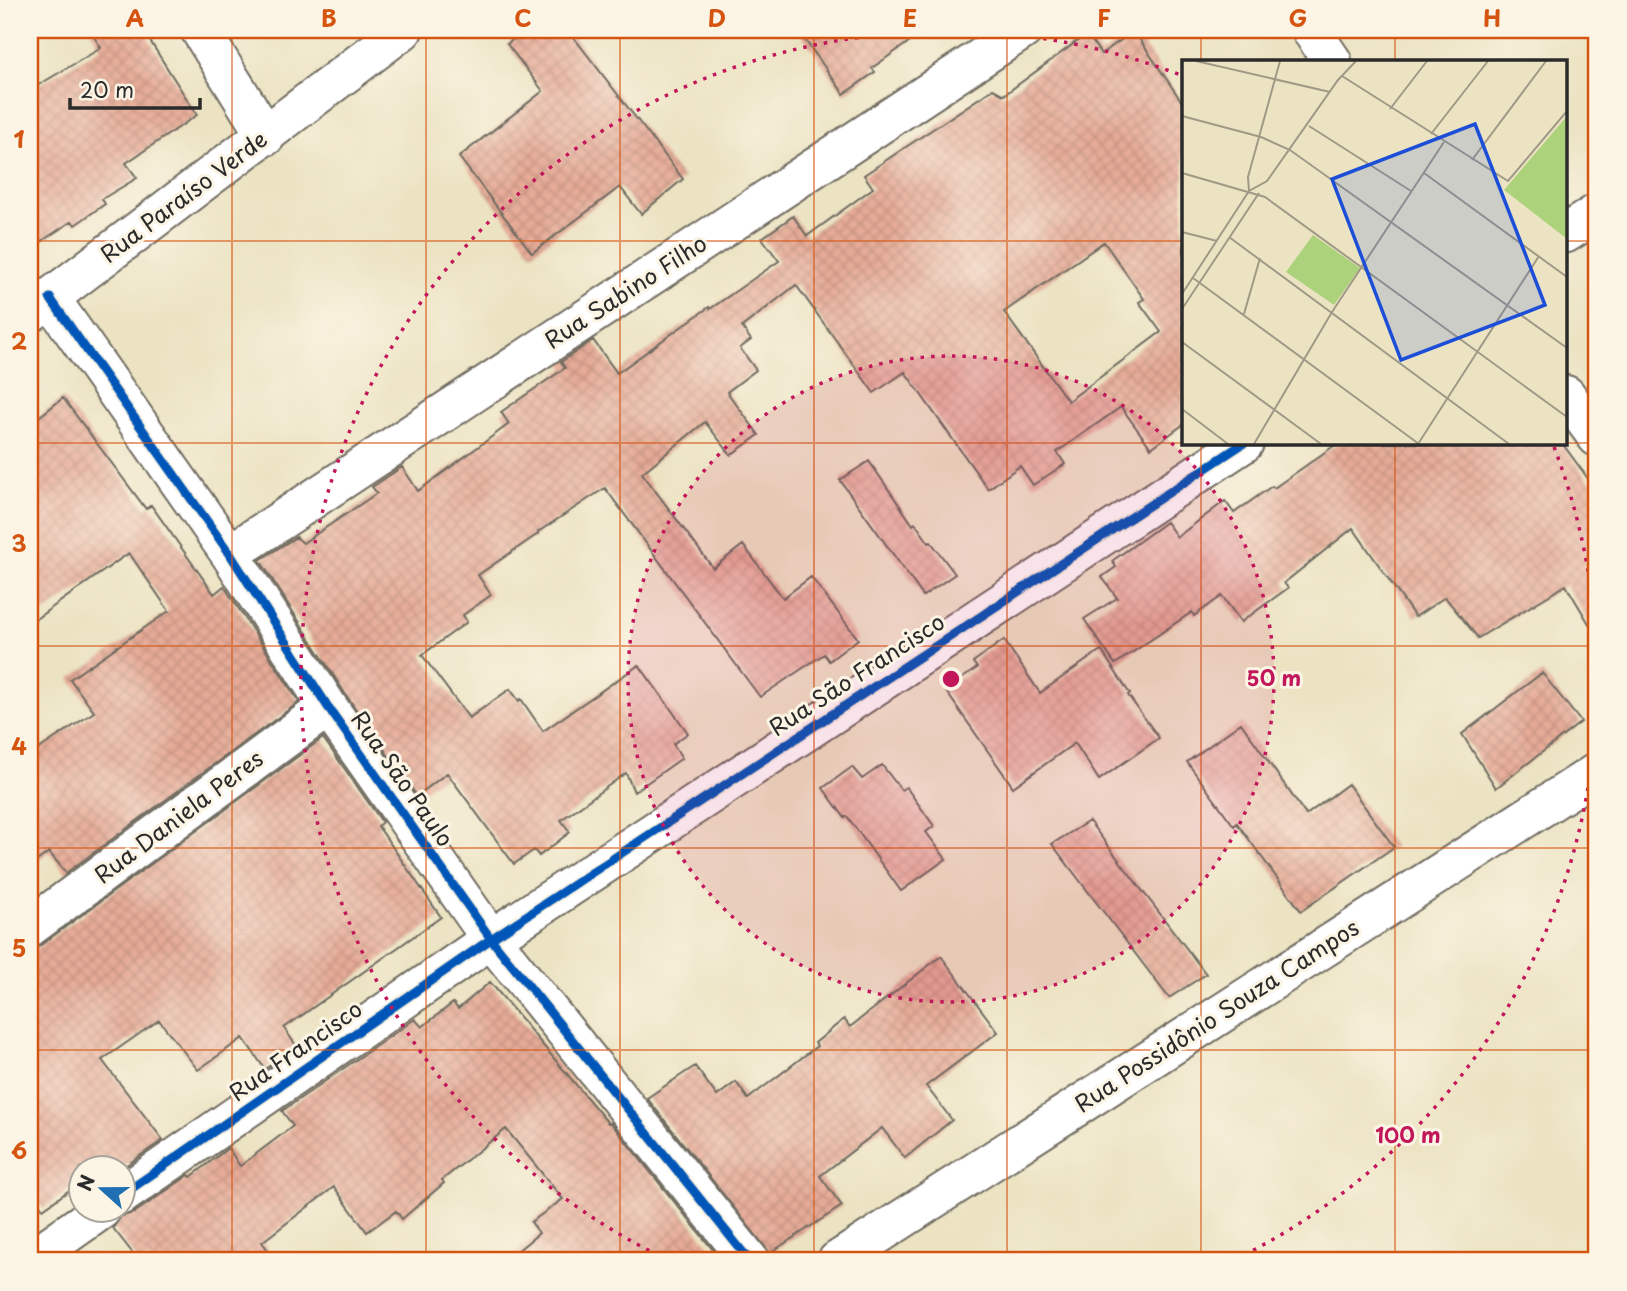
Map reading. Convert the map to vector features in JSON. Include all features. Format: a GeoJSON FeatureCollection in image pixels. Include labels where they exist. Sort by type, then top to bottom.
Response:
{"type":"FeatureCollection","features":[{"type":"Feature","properties":{"kind":"street"},"geometry":{"type":"LineString","coordinates":[[200,30],[266,136]]}},
{"type":"Feature","properties":{"kind":"street","name":"Rua Paraíso Verde"},"geometry":{"type":"LineString","coordinates":[[40,305],[403,30]]}},
{"type":"Feature","properties":{"kind":"street","name":"Rua Sabino Filho"},"geometry":{"type":"LineString","coordinates":[[230,554],[1023,30]]}},
{"type":"Feature","properties":{"kind":"street"},"geometry":{"type":"LineString","coordinates":[[1311,30],[1331,60]]}},
{"type":"Feature","properties":{"kind":"street"},"geometry":{"type":"LineString","coordinates":[[1568,232],[1597,213]]}},
{"type":"Feature","properties":{"kind":"street","name":"Rua São Paulo"},"geometry":{"type":"LineString","coordinates":[[40,305],[230,554],[328,706],[491,939],[750,1261]]}},
{"type":"Feature","properties":{"kind":"street"},"geometry":{"type":"LineString","coordinates":[[1568,398],[1597,437]]}},
{"type":"Feature","properties":{"kind":"street","name":"Rua São Francisco"},"geometry":{"type":"LineString","coordinates":[[491,939],[1242,444]]}},
{"type":"Feature","properties":{"kind":"street","name":"Rua Daniela Peres"},"geometry":{"type":"LineString","coordinates":[[30,927],[328,706]]}},
{"type":"Feature","properties":{"kind":"street","name":"Rua Possidônio Souza Campos"},"geometry":{"type":"LineString","coordinates":[[837,1261],[1597,772]]}},
{"type":"Feature","properties":{"kind":"street","name":"Rua Francisco"},"geometry":{"type":"LineString","coordinates":[[136,1185],[491,939]]}},
{"type":"Feature","properties":{"kind":"street"},"geometry":{"type":"LineString","coordinates":[[30,1260],[80,1224]]}},
{"type":"Feature","properties":{"kind":"building"},"geometry":{"type":"Polygon","coordinates":[[[90,30],[143,30],[197,115],[126,163],[137,178],[102,199],[105,204],[75,225],[72,221],[30,249],[30,90],[101,48],[90,30]]]}},
{"type":"Feature","properties":{"kind":"building"},"geometry":{"type":"Polygon","coordinates":[[[526,30],[568,30],[683,179],[641,214],[620,187],[532,253],[459,157],[543,91],[507,44],[526,30]]]}},
{"type":"Feature","properties":{"kind":"building"},"geometry":{"type":"Polygon","coordinates":[[[798,30],[926,30],[872,68],[875,72],[844,94],[798,30]]]}},
{"type":"Feature","properties":{"kind":"building"},"geometry":{"type":"Polygon","coordinates":[[[1134,31],[1182,102],[1182,425],[1151,448],[1121,407],[1057,452],[1065,464],[1033,485],[1020,466],[988,489],[905,372],[874,393],[796,285],[742,327],[751,340],[740,348],[756,370],[727,392],[759,435],[731,455],[705,422],[642,473],[713,568],[743,545],[783,598],[811,577],[858,639],[829,661],[824,654],[760,697],[605,488],[478,575],[491,595],[463,615],[467,622],[422,655],[469,718],[510,689],[519,701],[521,699],[543,731],[639,665],[688,733],[673,744],[682,758],[634,792],[626,773],[561,820],[570,832],[539,856],[534,850],[514,864],[447,773],[417,796],[346,695],[260,560],[296,537],[303,543],[377,493],[372,487],[402,467],[418,491],[509,424],[501,412],[565,368],[561,362],[593,340],[617,373],[779,261],[762,238],[793,216],[807,236],[873,188],[864,175],[993,89],[1004,95],[1087,34],[1101,54],[1134,31]],[[1104,242],[1004,312],[1068,401],[1161,332],[1139,302],[1144,299],[1104,242]]]}},
{"type":"Feature","properties":{"kind":"building"},"geometry":{"type":"Polygon","coordinates":[[[63,398],[146,509],[151,505],[214,594],[224,586],[299,702],[66,873],[49,852],[30,866],[30,755],[94,712],[70,679],[169,611],[129,553],[30,623],[30,424],[63,398]]]}},
{"type":"Feature","properties":{"kind":"building"},"geometry":{"type":"Polygon","coordinates":[[[1337,444],[1563,444],[1597,491],[1597,637],[1566,585],[1478,638],[1445,597],[1415,617],[1353,528],[1284,583],[1288,588],[1241,622],[1222,596],[1194,616],[1192,612],[1115,664],[1084,619],[1117,598],[1102,577],[1116,567],[1112,561],[1166,522],[1177,537],[1225,501],[1234,513],[1272,486],[1274,488],[1337,444]]]}},
{"type":"Feature","properties":{"kind":"building"},"geometry":{"type":"Polygon","coordinates":[[[869,461],[913,525],[915,523],[955,574],[923,596],[840,480],[869,461]]]}},
{"type":"Feature","properties":{"kind":"building"},"geometry":{"type":"Polygon","coordinates":[[[1004,640],[1040,693],[1101,650],[1130,694],[1128,695],[1159,738],[1099,780],[1075,743],[1013,787],[945,690],[977,668],[973,662],[1004,640]]]}},
{"type":"Feature","properties":{"kind":"building"},"geometry":{"type":"Polygon","coordinates":[[[1542,673],[1581,722],[1496,788],[1462,734],[1542,673]]]}},
{"type":"Feature","properties":{"kind":"building"},"geometry":{"type":"Polygon","coordinates":[[[1241,723],[1306,815],[1348,784],[1394,847],[1301,911],[1237,823],[1234,826],[1187,762],[1241,723]]]}},
{"type":"Feature","properties":{"kind":"building"},"geometry":{"type":"Polygon","coordinates":[[[323,738],[382,822],[378,826],[441,917],[284,1028],[297,1047],[265,1069],[243,1038],[198,1070],[159,1020],[102,1060],[163,1140],[136,1158],[136,1154],[66,1154],[66,1193],[43,1209],[30,1192],[30,953],[323,738]]]}},
{"type":"Feature","properties":{"kind":"building"},"geometry":{"type":"Polygon","coordinates":[[[882,765],[901,790],[906,787],[934,826],[926,832],[946,859],[901,891],[847,816],[845,818],[823,788],[852,767],[862,779],[882,765]]]}},
{"type":"Feature","properties":{"kind":"building"},"geometry":{"type":"Polygon","coordinates":[[[1089,821],[1206,974],[1169,998],[1052,844],[1089,821]]]}},
{"type":"Feature","properties":{"kind":"building"},"geometry":{"type":"Polygon","coordinates":[[[941,956],[998,1032],[926,1086],[952,1120],[905,1158],[882,1128],[820,1176],[842,1206],[770,1253],[647,1098],[695,1066],[717,1096],[736,1082],[748,1099],[817,1046],[815,1043],[844,1019],[850,1027],[941,956]]]}},
{"type":"Feature","properties":{"kind":"building"},"geometry":{"type":"Polygon","coordinates":[[[490,982],[608,1123],[611,1123],[722,1261],[505,1261],[539,1233],[531,1222],[563,1199],[506,1129],[442,1180],[444,1183],[402,1219],[396,1211],[367,1232],[334,1187],[262,1242],[276,1261],[139,1261],[113,1228],[116,1224],[136,1224],[136,1212],[189,1175],[191,1177],[228,1148],[240,1166],[293,1126],[282,1111],[415,1019],[422,1027],[453,1003],[458,1009],[490,982]]]}},
{"type":"Feature","properties":{"kind":"cycle path"},"geometry":{"type":"LineString","coordinates":[[50,298],[230,554],[328,707],[491,939],[750,1261]]}},
{"type":"Feature","properties":{"kind":"cycle path"},"geometry":{"type":"LineString","coordinates":[[136,1185],[491,939],[1242,444]]}}]}
